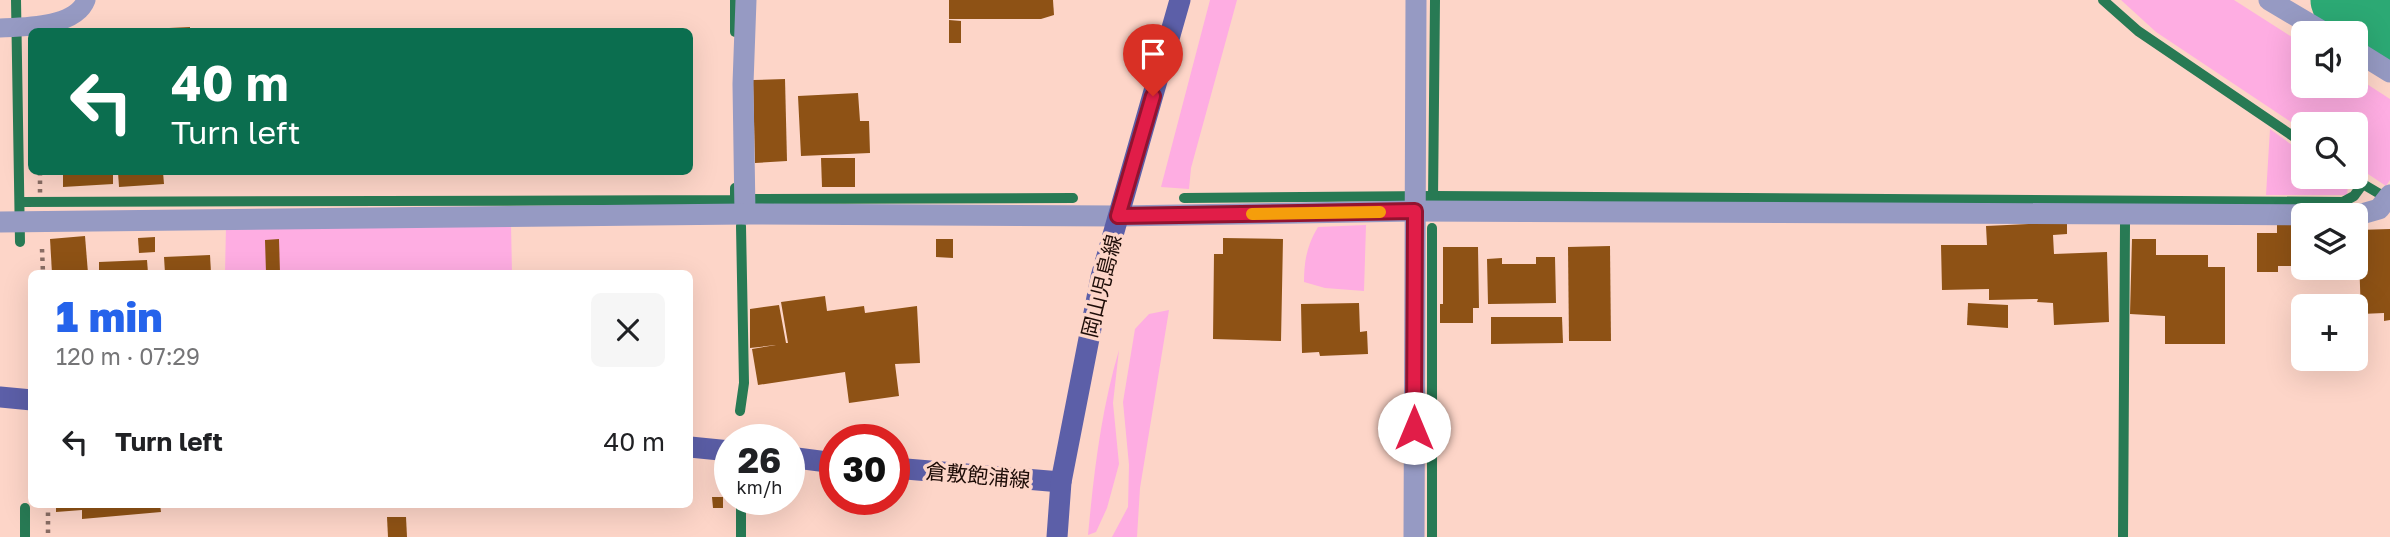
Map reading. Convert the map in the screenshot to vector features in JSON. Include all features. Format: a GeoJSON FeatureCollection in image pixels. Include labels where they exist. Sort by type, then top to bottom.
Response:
{"type":"FeatureCollection","features":[{"type":"Feature","properties":{"kind":"main road","name":"岡山児島線"},"geometry":{"type":"LineString","coordinates":[[1057,537],[1062,482],[1087,343],[1118,216],[1180,0]]}},
{"type":"Feature","properties":{"kind":"main road"},"geometry":{"type":"LineString","coordinates":[[0,397],[28,400]]}},
{"type":"Feature","properties":{"kind":"main road"},"geometry":{"type":"LineString","coordinates":[[693,447],[714,449]]}},
{"type":"Feature","properties":{"kind":"main road","name":"倉敷飽浦線"},"geometry":{"type":"LineString","coordinates":[[910,469],[1062,482]]}},
{"type":"Feature","properties":{"kind":"street"},"geometry":{"type":"LineString","coordinates":[[745,214],[743,84],[746,0]]}},
{"type":"Feature","properties":{"kind":"street"},"geometry":{"type":"LineString","coordinates":[[1414,537],[1416,0]]}},
{"type":"Feature","properties":{"kind":"street"},"geometry":{"type":"LineString","coordinates":[[2269,0],[2305,21]]}},
{"type":"Feature","properties":{"kind":"street"},"geometry":{"type":"LineString","coordinates":[[2368,58],[2390,72]]}},
{"type":"Feature","properties":{"kind":"street"},"geometry":{"type":"LineString","coordinates":[[3,222],[745,214],[1118,216],[1415,200],[2358,215],[2384,202]]}},
{"type":"Feature","properties":{"kind":"lane"},"geometry":{"type":"LineString","coordinates":[[0,28],[30,27],[72,16],[83,8],[86,0]]}},
{"type":"Feature","properties":{"kind":"path"},"geometry":{"type":"LineString","coordinates":[[40,175],[40,196]]}},
{"type":"Feature","properties":{"kind":"path"},"geometry":{"type":"LineString","coordinates":[[48,508],[48,537]]}},
{"type":"Feature","properties":{"kind":"shaded area"},"geometry":{"type":"Polygon","coordinates":[[[1210,0],[1237,0],[1191,168],[1189,189],[1161,187],[1210,0]]]}},
{"type":"Feature","properties":{"kind":"shaded area"},"geometry":{"type":"Polygon","coordinates":[[[2121,0],[2234,0],[2291,36],[2291,98],[2368,98],[2368,85],[2390,99],[2390,180],[2386,186],[2368,174],[2368,112],[2291,112],[2291,122],[2156,32],[2121,0]]]}},
{"type":"Feature","properties":{"kind":"shaded area"},"geometry":{"type":"Polygon","coordinates":[[[2270,129],[2291,144],[2291,189],[2348,189],[2347,195],[2266,195],[2270,129]]]}},
{"type":"Feature","properties":{"kind":"shaded area"},"geometry":{"type":"Polygon","coordinates":[[[511,225],[512,270],[225,270],[226,226],[511,225]]]}},
{"type":"Feature","properties":{"kind":"shaded area"},"geometry":{"type":"Polygon","coordinates":[[[1366,225],[1364,291],[1325,288],[1304,282],[1307,253],[1318,227],[1366,225]]]}},
{"type":"Feature","properties":{"kind":"shaded area"},"geometry":{"type":"Polygon","coordinates":[[[1169,310],[1140,488],[1137,537],[1112,537],[1128,507],[1129,465],[1123,402],[1135,329],[1149,314],[1169,310]]]}},
{"type":"Feature","properties":{"kind":"shaded area"},"geometry":{"type":"Polygon","coordinates":[[[1119,350],[1113,403],[1119,464],[1107,508],[1096,532],[1088,535],[1099,442],[1119,350]]]}},
{"type":"Feature","properties":{"kind":"building"},"geometry":{"type":"Polygon","coordinates":[[[949,0],[1053,0],[1054,15],[1041,19],[949,19],[949,0]]]}},
{"type":"Feature","properties":{"kind":"building"},"geometry":{"type":"Polygon","coordinates":[[[949,20],[961,21],[961,43],[949,43],[949,20]]]}},
{"type":"Feature","properties":{"kind":"building"},"geometry":{"type":"Polygon","coordinates":[[[785,79],[787,161],[755,163],[753,80],[785,79]]]}},
{"type":"Feature","properties":{"kind":"building"},"geometry":{"type":"Polygon","coordinates":[[[858,93],[860,121],[869,121],[870,153],[801,156],[798,96],[858,93]]]}},
{"type":"Feature","properties":{"kind":"building"},"geometry":{"type":"Polygon","coordinates":[[[821,158],[855,158],[855,187],[822,187],[821,158]]]}},
{"type":"Feature","properties":{"kind":"building"},"geometry":{"type":"Polygon","coordinates":[[[63,175],[113,175],[113,184],[63,187],[63,175]]]}},
{"type":"Feature","properties":{"kind":"building"},"geometry":{"type":"Polygon","coordinates":[[[118,175],[163,175],[164,184],[119,187],[118,175]]]}},
{"type":"Feature","properties":{"kind":"building"},"geometry":{"type":"Polygon","coordinates":[[[2277,220],[2291,220],[2291,266],[2278,266],[2278,272],[2257,272],[2257,233],[2277,233],[2277,220]]]}},
{"type":"Feature","properties":{"kind":"building"},"geometry":{"type":"Polygon","coordinates":[[[2067,222],[2067,234],[2053,235],[2054,254],[2107,252],[2109,322],[2054,325],[2053,303],[2037,302],[2038,299],[1989,300],[1989,289],[1942,290],[1941,245],[1987,245],[1986,226],[2067,222]]]}},
{"type":"Feature","properties":{"kind":"building"},"geometry":{"type":"Polygon","coordinates":[[[2390,229],[2390,320],[2384,321],[2384,313],[2368,314],[2368,294],[2360,294],[2360,280],[2368,280],[2368,230],[2390,229]]]}},
{"type":"Feature","properties":{"kind":"building"},"geometry":{"type":"Polygon","coordinates":[[[85,236],[88,270],[52,270],[50,239],[85,236]]]}},
{"type":"Feature","properties":{"kind":"building"},"geometry":{"type":"Polygon","coordinates":[[[155,237],[155,252],[139,253],[138,238],[155,237]]]}},
{"type":"Feature","properties":{"kind":"building"},"geometry":{"type":"Polygon","coordinates":[[[1223,238],[1283,239],[1281,341],[1213,339],[1214,254],[1223,254],[1223,238]]]}},
{"type":"Feature","properties":{"kind":"building"},"geometry":{"type":"Polygon","coordinates":[[[279,239],[280,270],[266,270],[265,240],[279,239]]]}},
{"type":"Feature","properties":{"kind":"building"},"geometry":{"type":"Polygon","coordinates":[[[936,239],[953,239],[953,258],[936,257],[936,239]]]}},
{"type":"Feature","properties":{"kind":"building"},"geometry":{"type":"Polygon","coordinates":[[[2132,239],[2156,239],[2156,255],[2208,255],[2208,267],[2225,267],[2225,344],[2165,344],[2165,316],[2130,314],[2132,239]]]}},
{"type":"Feature","properties":{"kind":"building"},"geometry":{"type":"Polygon","coordinates":[[[1610,246],[1611,341],[1569,341],[1568,247],[1610,246]]]}},
{"type":"Feature","properties":{"kind":"building"},"geometry":{"type":"Polygon","coordinates":[[[1443,247],[1478,247],[1479,308],[1473,308],[1473,323],[1440,323],[1440,304],[1443,304],[1443,247]]]}},
{"type":"Feature","properties":{"kind":"building"},"geometry":{"type":"Polygon","coordinates":[[[210,255],[211,270],[165,270],[164,257],[210,255]]]}},
{"type":"Feature","properties":{"kind":"building"},"geometry":{"type":"Polygon","coordinates":[[[1536,257],[1555,257],[1556,303],[1488,304],[1487,259],[1502,258],[1502,264],[1536,264],[1536,257]]]}},
{"type":"Feature","properties":{"kind":"building"},"geometry":{"type":"Polygon","coordinates":[[[147,260],[148,270],[99,270],[99,262],[147,260]]]}},
{"type":"Feature","properties":{"kind":"building"},"geometry":{"type":"Polygon","coordinates":[[[825,296],[827,311],[864,306],[865,313],[917,306],[920,363],[895,364],[899,396],[849,403],[845,372],[758,385],[752,349],[776,345],[750,348],[750,309],[779,305],[788,343],[781,302],[825,296]]]}},
{"type":"Feature","properties":{"kind":"building"},"geometry":{"type":"Polygon","coordinates":[[[1359,303],[1360,332],[1367,331],[1368,354],[1320,356],[1319,352],[1302,353],[1301,304],[1359,303]]]}},
{"type":"Feature","properties":{"kind":"building"},"geometry":{"type":"Polygon","coordinates":[[[1968,303],[2008,305],[2008,328],[1967,325],[1968,303]]]}},
{"type":"Feature","properties":{"kind":"building"},"geometry":{"type":"Polygon","coordinates":[[[1491,317],[1562,317],[1563,343],[1491,344],[1491,317]]]}},
{"type":"Feature","properties":{"kind":"building"},"geometry":{"type":"Polygon","coordinates":[[[56,508],[160,508],[161,512],[82,519],[82,510],[56,512],[56,508]]]}},
{"type":"Feature","properties":{"kind":"building"},"geometry":{"type":"Polygon","coordinates":[[[387,517],[406,517],[407,537],[388,537],[387,517]]]}},
{"type":"Feature","properties":{"kind":"waterway"},"geometry":{"type":"LineString","coordinates":[[16,0],[20,242]]}},
{"type":"Feature","properties":{"kind":"waterway"},"geometry":{"type":"LineString","coordinates":[[735,0],[735,32]]}},
{"type":"Feature","properties":{"kind":"waterway"},"geometry":{"type":"LineString","coordinates":[[1433,200],[1435,0]]}},
{"type":"Feature","properties":{"kind":"waterway"},"geometry":{"type":"LineString","coordinates":[[2103,0],[2138,31],[2291,135]]}},
{"type":"Feature","properties":{"kind":"waterway"},"geometry":{"type":"LineString","coordinates":[[2343,0],[2390,29]]}},
{"type":"Feature","properties":{"kind":"waterway"},"geometry":{"type":"LineString","coordinates":[[2368,187],[2390,200]]}},
{"type":"Feature","properties":{"kind":"waterway"},"geometry":{"type":"LineString","coordinates":[[20,202],[735,200],[735,188]]}},
{"type":"Feature","properties":{"kind":"waterway"},"geometry":{"type":"LineString","coordinates":[[1184,198],[1433,196],[2343,202],[2354,196],[2359,189]]}},
{"type":"Feature","properties":{"kind":"waterway"},"geometry":{"type":"LineString","coordinates":[[755,199],[1073,198]]}},
{"type":"Feature","properties":{"kind":"waterway"},"geometry":{"type":"LineString","coordinates":[[2123,537],[2125,223]]}},
{"type":"Feature","properties":{"kind":"waterway"},"geometry":{"type":"LineString","coordinates":[[740,411],[744,383],[741,226]]}},
{"type":"Feature","properties":{"kind":"waterway"},"geometry":{"type":"LineString","coordinates":[[1432,228],[1432,537]]}},
{"type":"Feature","properties":{"kind":"waterway"},"geometry":{"type":"LineString","coordinates":[[25,508],[25,537]]}},
{"type":"Feature","properties":{"kind":"waterway"},"geometry":{"type":"LineString","coordinates":[[741,515],[741,537]]}},
{"type":"Feature","properties":{"kind":"slow traffic"},"geometry":{"type":"LineString","coordinates":[[1252,214],[1380,212]]}},
{"type":"Feature","properties":{"kind":"route"},"geometry":{"type":"LineString","coordinates":[[1153,96],[1118,216],[1415,211],[1414,428]]}}]}
